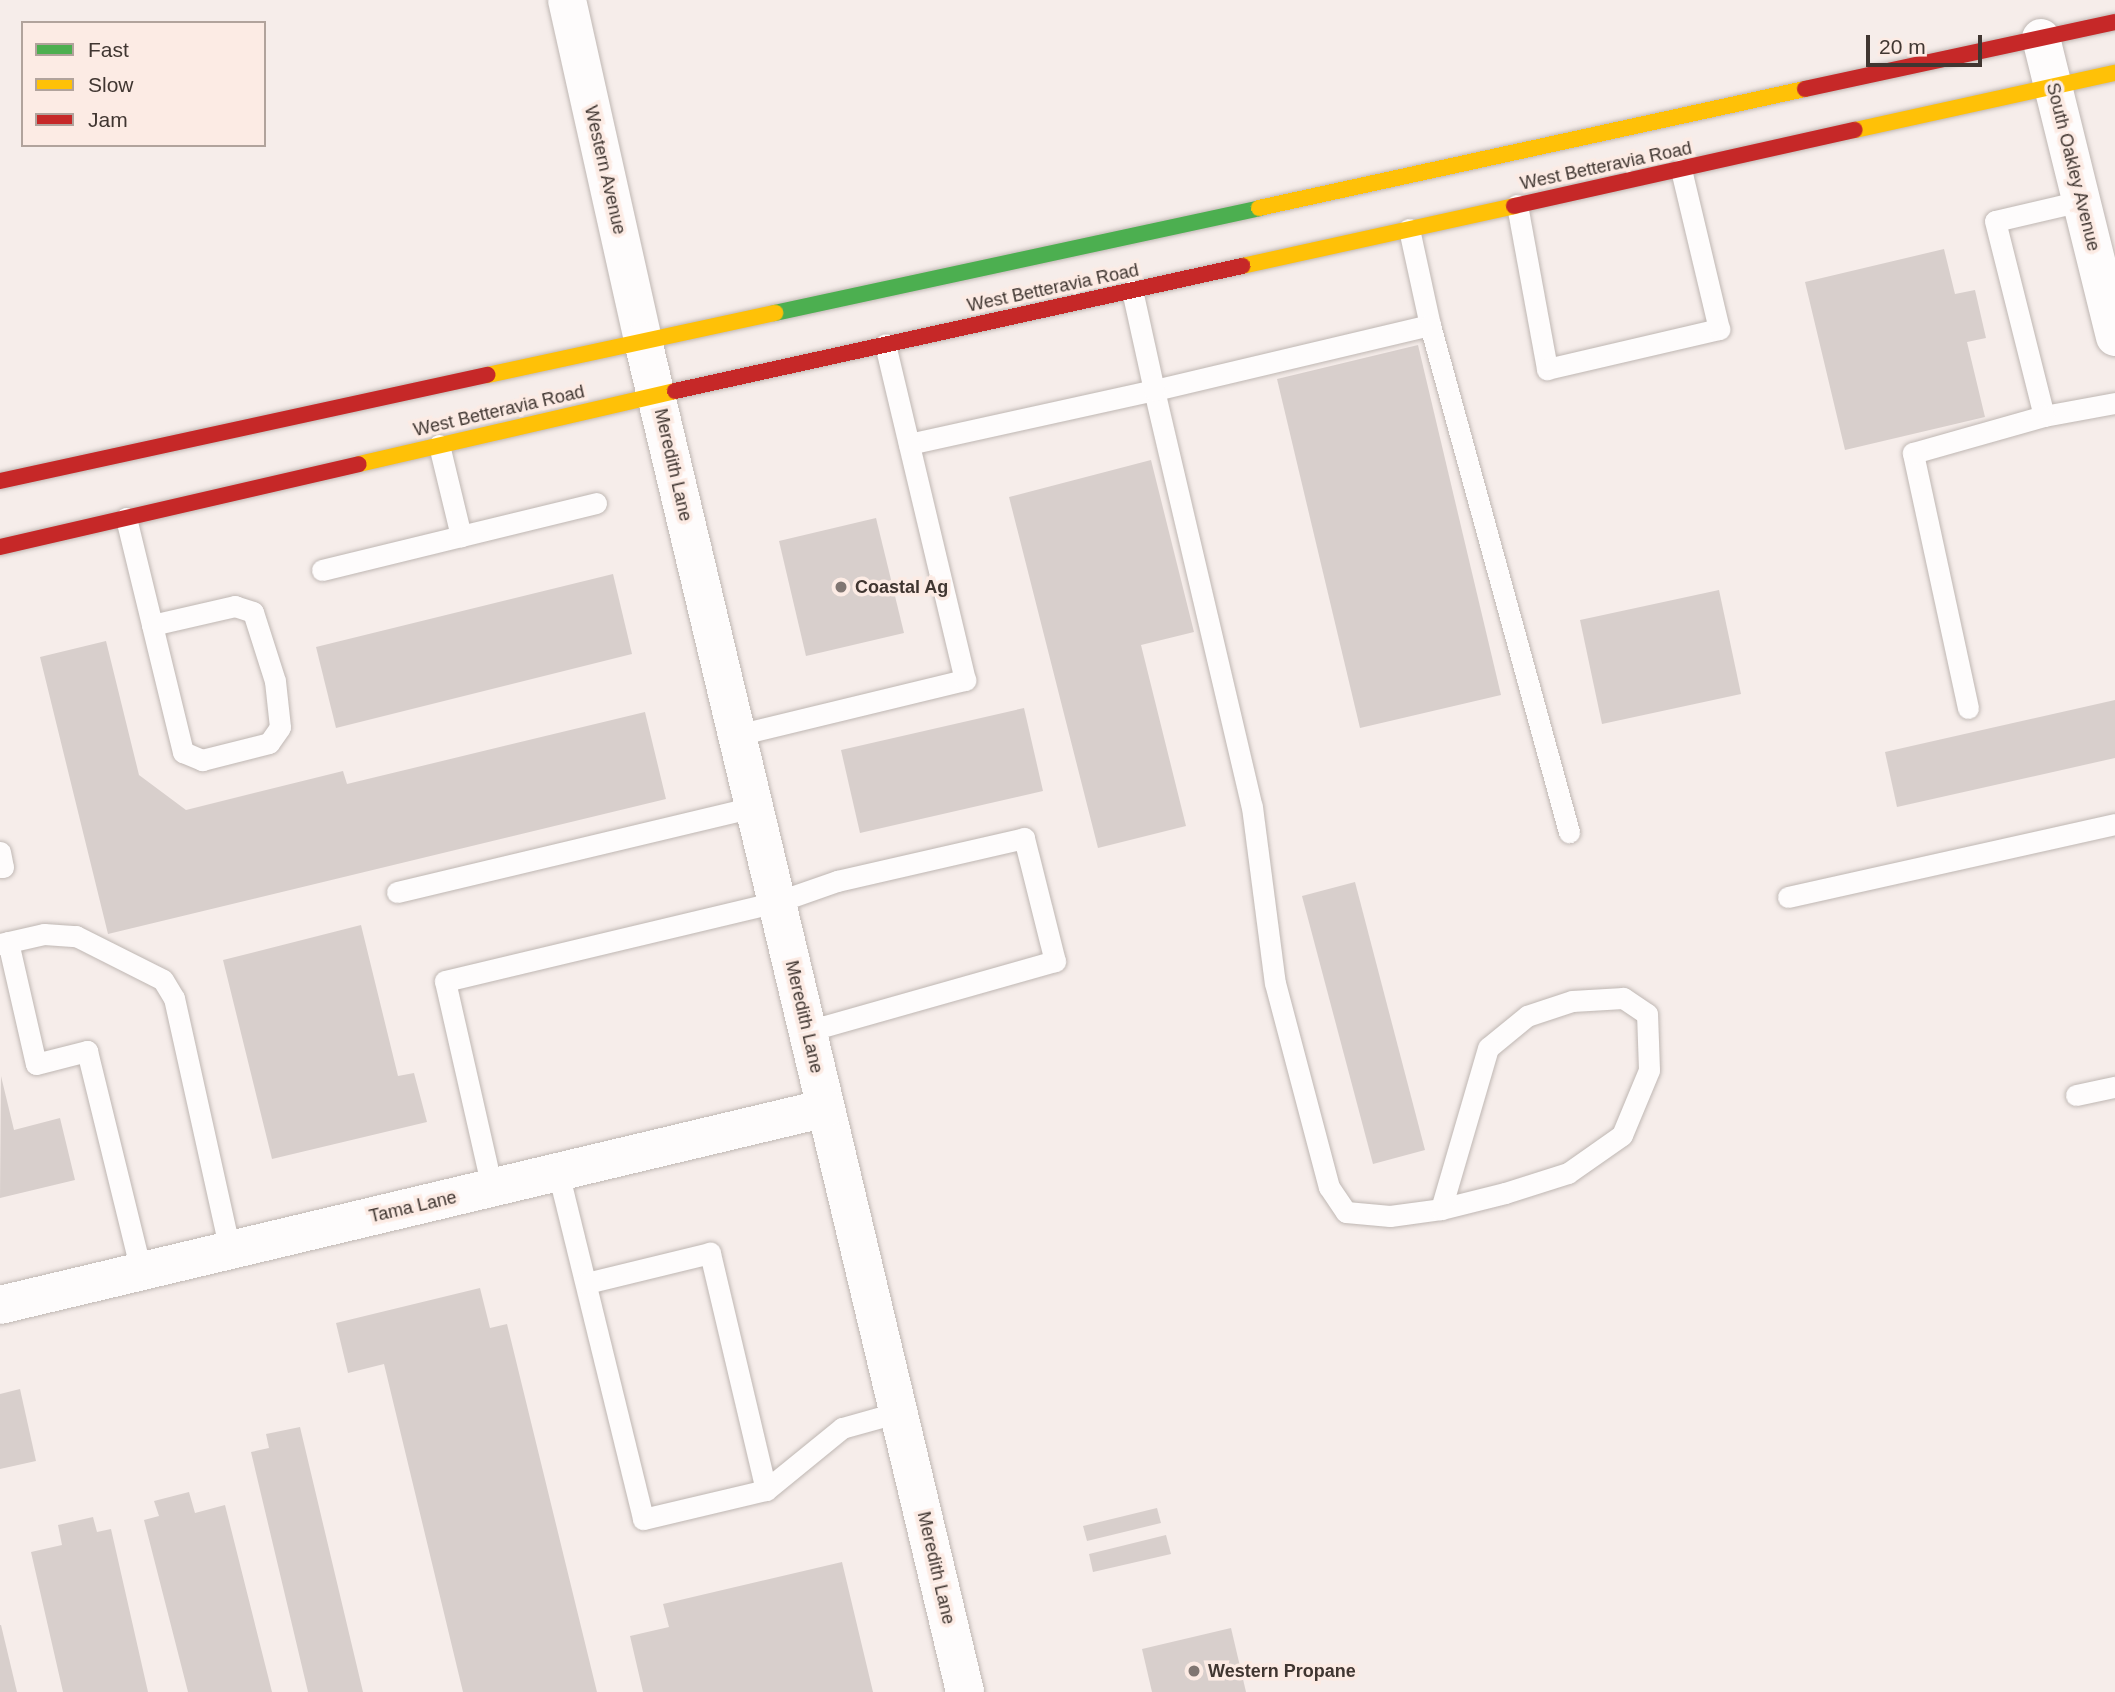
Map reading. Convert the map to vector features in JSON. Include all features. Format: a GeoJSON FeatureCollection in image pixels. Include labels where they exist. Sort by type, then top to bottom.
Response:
{"type":"FeatureCollection","features":[{"type":"Feature","properties":{"kind":"main road","name":"West Betteravia Road"},"geometry":{"type":"LineString","coordinates":[[0,481],[2115,22]]}},
{"type":"Feature","properties":{"kind":"main road","name":"West Betteravia Road"},"geometry":{"type":"LineString","coordinates":[[0,547],[656,395],[2115,73]]}},
{"type":"Feature","properties":{"kind":"street","name":"Western Avenue"},"geometry":{"type":"LineString","coordinates":[[566,0],[643,341]]}},
{"type":"Feature","properties":{"kind":"street","name":"South Oakley Avenue"},"geometry":{"type":"LineString","coordinates":[[2041,38],[2115,337]]}},
{"type":"Feature","properties":{"kind":"street","name":"Meredith Lane"},"geometry":{"type":"LineString","coordinates":[[643,341],[965,1692]]}},
{"type":"Feature","properties":{"kind":"street","name":"Tama Lane"},"geometry":{"type":"LineString","coordinates":[[0,1305],[826,1108]]}},
{"type":"Feature","properties":{"kind":"lane"},"geometry":{"type":"LineString","coordinates":[[1517,205],[1547,369],[1719,330],[1681,169]]}},
{"type":"Feature","properties":{"kind":"lane"},"geometry":{"type":"LineString","coordinates":[[2045,416],[1995,221],[2081,201]]}},
{"type":"Feature","properties":{"kind":"lane"},"geometry":{"type":"LineString","coordinates":[[1409,229],[1430,325],[1569,832]]}},
{"type":"Feature","properties":{"kind":"lane"},"geometry":{"type":"LineString","coordinates":[[1132,290],[1252,807],[1275,983],[1329,1187],[1346,1212],[1390,1216],[1441,1209],[1568,1173],[1622,1135],[1649,1070],[1647,1014],[1623,998],[1572,1001],[1527,1016],[1488,1048],[1441,1209]]}},
{"type":"Feature","properties":{"kind":"lane"},"geometry":{"type":"LineString","coordinates":[[909,444],[1430,325]]}},
{"type":"Feature","properties":{"kind":"lane"},"geometry":{"type":"LineString","coordinates":[[737,735],[965,680],[885,344]]}},
{"type":"Feature","properties":{"kind":"lane"},"geometry":{"type":"LineString","coordinates":[[1968,708],[1913,453],[2045,416],[2115,403]]}},
{"type":"Feature","properties":{"kind":"lane"},"geometry":{"type":"LineString","coordinates":[[439,445],[461,536]]}},
{"type":"Feature","properties":{"kind":"lane"},"geometry":{"type":"LineString","coordinates":[[322,570],[596,503]]}},
{"type":"Feature","properties":{"kind":"lane"},"geometry":{"type":"LineString","coordinates":[[126,518],[152,625],[183,752],[202,760],[269,743],[280,727],[275,681],[254,612],[234,606],[152,625]]}},
{"type":"Feature","properties":{"kind":"lane"},"geometry":{"type":"LineString","coordinates":[[397,892],[755,807]]}},
{"type":"Feature","properties":{"kind":"lane"},"geometry":{"type":"LineString","coordinates":[[1788,897],[2115,824]]}},
{"type":"Feature","properties":{"kind":"lane"},"geometry":{"type":"LineString","coordinates":[[492,1188],[445,981],[777,902],[837,881],[1024,838],[1055,961],[807,1031]]}},
{"type":"Feature","properties":{"kind":"lane"},"geometry":{"type":"LineString","coordinates":[[0,852],[4,867],[0,867]]}},
{"type":"Feature","properties":{"kind":"lane"},"geometry":{"type":"LineString","coordinates":[[141,1271],[87,1051],[36,1064],[4,943],[44,934],[76,936],[163,980],[174,998],[230,1250]]}},
{"type":"Feature","properties":{"kind":"lane"},"geometry":{"type":"LineString","coordinates":[[2076,1095],[2115,1087]]}},
{"type":"Feature","properties":{"kind":"lane"},"geometry":{"type":"LineString","coordinates":[[558,1172],[643,1520],[766,1490],[842,1428],[899,1412]]}},
{"type":"Feature","properties":{"kind":"lane"},"geometry":{"type":"LineString","coordinates":[[587,1283],[710,1253],[766,1490]]}},
{"type":"Feature","properties":{"kind":"building"},"geometry":{"type":"Polygon","coordinates":[[[1944,249],[1955,294],[1975,290],[1986,338],[1967,342],[1985,417],[1845,450],[1805,282],[1944,249]]]}},
{"type":"Feature","properties":{"kind":"building"},"geometry":{"type":"Polygon","coordinates":[[[1418,345],[1501,695],[1360,728],[1277,379],[1418,345]]]}},
{"type":"Feature","properties":{"kind":"building"},"geometry":{"type":"Polygon","coordinates":[[[1151,460],[1194,632],[1141,645],[1186,826],[1098,848],[1009,497],[1151,460]]]}},
{"type":"Feature","properties":{"kind":"building","name":"Coastal Ag"},"geometry":{"type":"Polygon","coordinates":[[[876,518],[904,633],[806,656],[779,541],[876,518]]]}},
{"type":"Feature","properties":{"kind":"building"},"geometry":{"type":"Polygon","coordinates":[[[613,574],[632,654],[336,728],[316,647],[613,574]]]}},
{"type":"Feature","properties":{"kind":"building"},"geometry":{"type":"Polygon","coordinates":[[[1719,590],[1741,694],[1602,724],[1580,620],[1719,590]]]}},
{"type":"Feature","properties":{"kind":"building"},"geometry":{"type":"Polygon","coordinates":[[[106,641],[139,775],[186,810],[343,771],[347,784],[645,712],[666,799],[108,934],[40,657],[106,641]]]}},
{"type":"Feature","properties":{"kind":"building"},"geometry":{"type":"Polygon","coordinates":[[[2115,700],[2115,758],[1897,807],[1885,752],[2115,700]]]}},
{"type":"Feature","properties":{"kind":"building"},"geometry":{"type":"Polygon","coordinates":[[[1024,708],[1043,791],[860,833],[841,750],[1024,708]]]}},
{"type":"Feature","properties":{"kind":"building"},"geometry":{"type":"Polygon","coordinates":[[[1355,882],[1425,1150],[1373,1164],[1302,896],[1355,882]]]}},
{"type":"Feature","properties":{"kind":"building"},"geometry":{"type":"Polygon","coordinates":[[[361,925],[398,1076],[414,1073],[427,1122],[272,1159],[223,960],[361,925]]]}},
{"type":"Feature","properties":{"kind":"building"},"geometry":{"type":"Polygon","coordinates":[[[1,1076],[14,1130],[60,1118],[75,1180],[0,1198],[1,1076]]]}},
{"type":"Feature","properties":{"kind":"building"},"geometry":{"type":"Polygon","coordinates":[[[480,1288],[490,1328],[507,1324],[597,1692],[463,1692],[384,1364],[348,1373],[336,1323],[480,1288]]]}},
{"type":"Feature","properties":{"kind":"building"},"geometry":{"type":"Polygon","coordinates":[[[20,1389],[36,1461],[0,1469],[0,1394],[20,1389]]]}},
{"type":"Feature","properties":{"kind":"building"},"geometry":{"type":"Polygon","coordinates":[[[300,1427],[363,1692],[308,1692],[251,1452],[269,1448],[266,1434],[300,1427]]]}},
{"type":"Feature","properties":{"kind":"building"},"geometry":{"type":"Polygon","coordinates":[[[189,1492],[195,1513],[225,1505],[272,1692],[188,1692],[144,1520],[159,1516],[154,1501],[189,1492]]]}},
{"type":"Feature","properties":{"kind":"building"},"geometry":{"type":"Polygon","coordinates":[[[1157,1508],[1161,1523],[1087,1541],[1083,1526],[1157,1508]]]}},
{"type":"Feature","properties":{"kind":"building"},"geometry":{"type":"Polygon","coordinates":[[[93,1517],[97,1532],[111,1529],[148,1692],[63,1692],[31,1552],[62,1545],[58,1525],[93,1517]]]}},
{"type":"Feature","properties":{"kind":"building"},"geometry":{"type":"Polygon","coordinates":[[[1166,1535],[1171,1554],[1093,1572],[1089,1554],[1166,1535]]]}},
{"type":"Feature","properties":{"kind":"building"},"geometry":{"type":"Polygon","coordinates":[[[842,1562],[873,1692],[643,1692],[630,1636],[669,1627],[663,1604],[842,1562]]]}},
{"type":"Feature","properties":{"kind":"building"},"geometry":{"type":"Polygon","coordinates":[[[1,1625],[17,1692],[0,1692],[1,1625]]]}},
{"type":"Feature","properties":{"kind":"building","name":"Western Propane"},"geometry":{"type":"Polygon","coordinates":[[[1231,1628],[1246,1692],[1152,1692],[1142,1649],[1231,1628]]]}},
{"type":"Feature","properties":{"kind":"traffic: fast"},"geometry":{"type":"LineString","coordinates":[[775,313],[1259,208]]}},
{"type":"Feature","properties":{"kind":"traffic: slow"},"geometry":{"type":"LineString","coordinates":[[1855,130],[2115,73]]}},
{"type":"Feature","properties":{"kind":"traffic: slow"},"geometry":{"type":"LineString","coordinates":[[1259,208],[1805,89]]}},
{"type":"Feature","properties":{"kind":"traffic: slow"},"geometry":{"type":"LineString","coordinates":[[1242,266],[1514,206]]}},
{"type":"Feature","properties":{"kind":"traffic: slow"},"geometry":{"type":"LineString","coordinates":[[488,375],[775,313]]}},
{"type":"Feature","properties":{"kind":"traffic: slow"},"geometry":{"type":"LineString","coordinates":[[359,464],[675,391]]}},
{"type":"Feature","properties":{"kind":"traffic: jam"},"geometry":{"type":"LineString","coordinates":[[1805,89],[2115,22]]}},
{"type":"Feature","properties":{"kind":"traffic: jam"},"geometry":{"type":"LineString","coordinates":[[1514,206],[1855,130]]}},
{"type":"Feature","properties":{"kind":"traffic: jam"},"geometry":{"type":"LineString","coordinates":[[675,391],[1242,266]]}},
{"type":"Feature","properties":{"kind":"traffic: jam"},"geometry":{"type":"LineString","coordinates":[[0,481],[488,375]]}},
{"type":"Feature","properties":{"kind":"traffic: jam"},"geometry":{"type":"LineString","coordinates":[[0,547],[359,464]]}},
{"type":"Feature","properties":{"kind":"place","name":"Coastal Ag"},"geometry":{"type":"Point","coordinates":[841,587]}},
{"type":"Feature","properties":{"kind":"place","name":"Western Propane"},"geometry":{"type":"Point","coordinates":[1194,1671]}}]}
